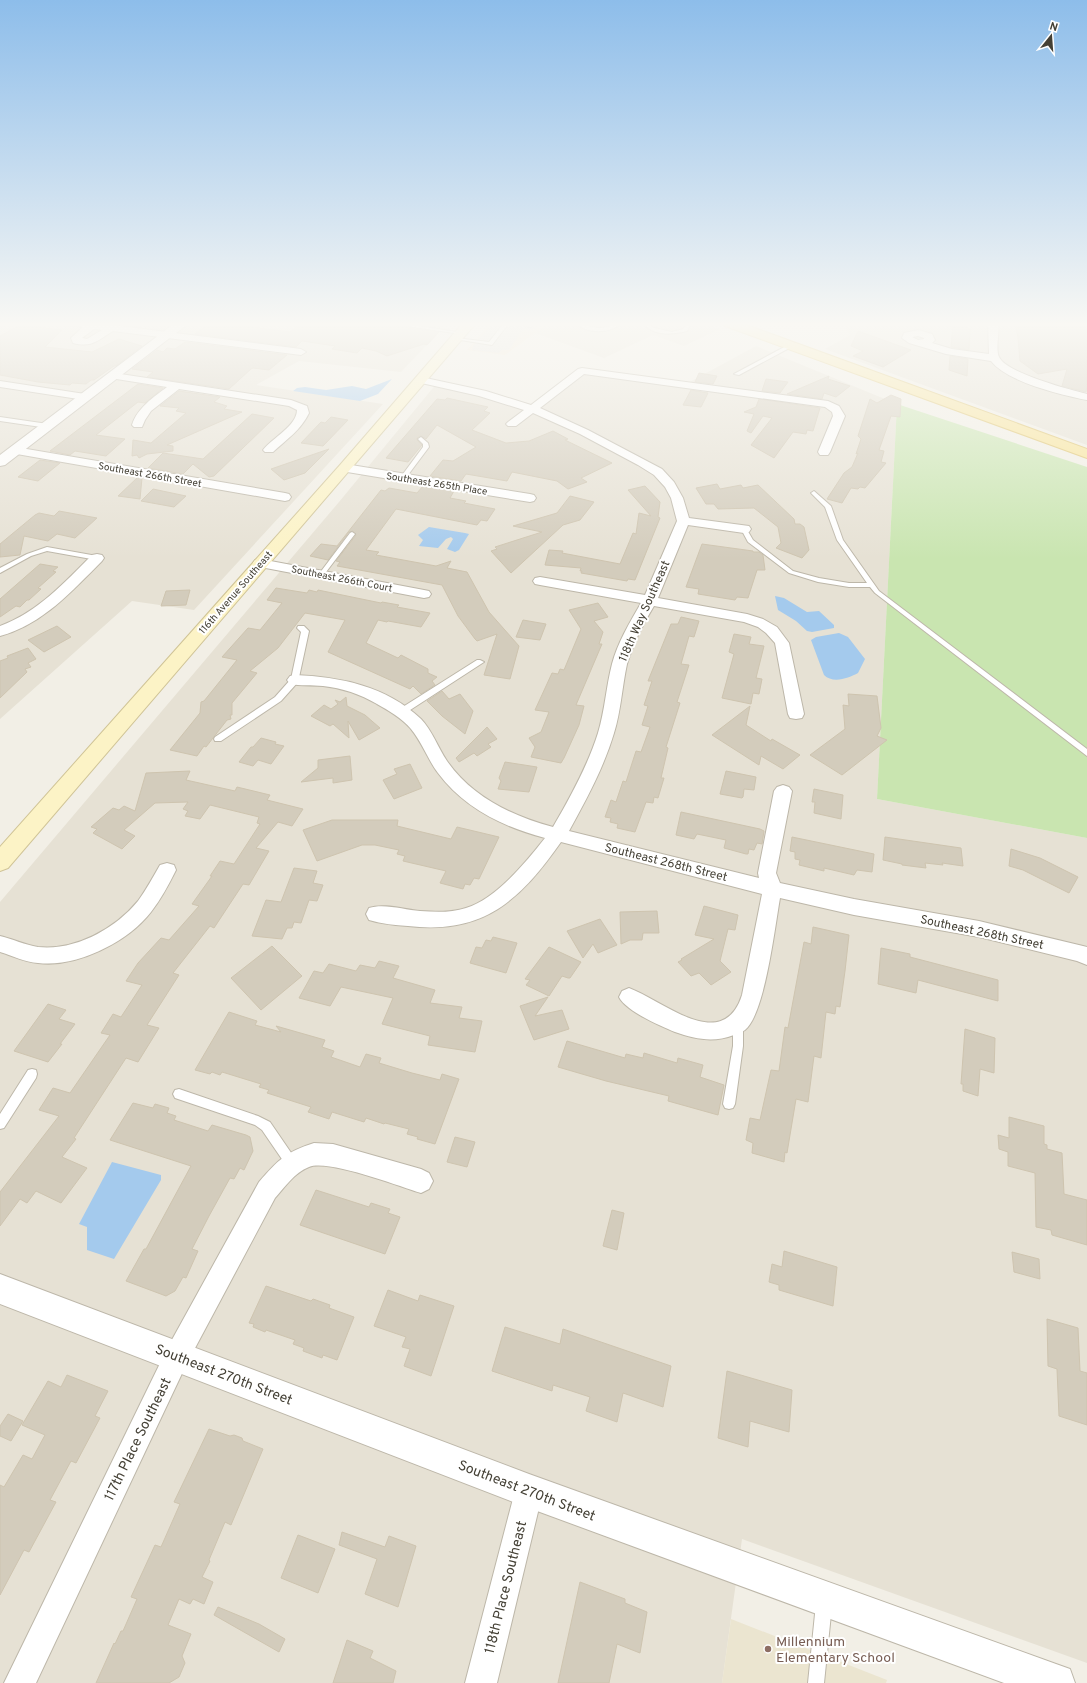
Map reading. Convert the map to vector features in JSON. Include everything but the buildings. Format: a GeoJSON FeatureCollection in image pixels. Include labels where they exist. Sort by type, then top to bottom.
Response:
{"type":"FeatureCollection","features":[{"type":"Feature","properties":{"kind":"main road","name":"116th Avenue Southeast"},"geometry":{"type":"LineString","coordinates":[[0,862],[402,402]]}},
{"type":"Feature","properties":{"kind":"main road"},"geometry":{"type":"LineString","coordinates":[[943,402],[1087,454]]}},
{"type":"Feature","properties":{"kind":"street"},"geometry":{"type":"LineString","coordinates":[[0,462],[79,402]]}},
{"type":"Feature","properties":{"kind":"street"},"geometry":{"type":"LineString","coordinates":[[138,425],[138,419],[157,402]]}},
{"type":"Feature","properties":{"kind":"street"},"geometry":{"type":"LineString","coordinates":[[269,450],[299,422],[303,416],[303,408],[291,403],[281,402]]}},
{"type":"Feature","properties":{"kind":"street"},"geometry":{"type":"LineString","coordinates":[[512,402],[534,408],[584,432],[658,472],[670,485],[678,498],[683,521],[744,529]]}},
{"type":"Feature","properties":{"kind":"street"},"geometry":{"type":"LineString","coordinates":[[512,424],[542,402]]}},
{"type":"Feature","properties":{"kind":"street"},"geometry":{"type":"LineString","coordinates":[[813,402],[834,407],[838,411],[839,416],[824,452]]}},
{"type":"Feature","properties":{"kind":"street","name":"Southeast 266th Street"},"geometry":{"type":"LineString","coordinates":[[15,451],[285,497]]}},
{"type":"Feature","properties":{"kind":"street","name":"Southeast 265th Place"},"geometry":{"type":"LineString","coordinates":[[345,468],[530,498]]}},
{"type":"Feature","properties":{"kind":"street","name":"118th Way Southeast"},"geometry":{"type":"LineString","coordinates":[[376,914],[424,920],[458,918],[477,912],[496,901],[519,880],[557,834],[586,780],[603,743],[609,722],[618,671],[624,651],[650,600],[683,521]]}},
{"type":"Feature","properties":{"kind":"street"},"geometry":{"type":"LineString","coordinates":[[4,630],[28,620],[42,611],[97,558]]}},
{"type":"Feature","properties":{"kind":"street","name":"Southeast 266th Court"},"geometry":{"type":"LineString","coordinates":[[260,563],[424,594]]}},
{"type":"Feature","properties":{"kind":"street"},"geometry":{"type":"LineString","coordinates":[[540,581],[747,618],[763,624],[777,634],[782,643],[796,714]]}},
{"type":"Feature","properties":{"kind":"street","name":"Southeast 268th Street"},"geometry":{"type":"LineString","coordinates":[[295,680],[340,682],[362,689],[382,698],[416,725],[444,768],[471,798],[509,820],[528,827],[772,889],[854,907],[980,929],[1083,954],[1087,957]]}},
{"type":"Feature","properties":{"kind":"street"},"geometry":{"type":"LineString","coordinates":[[629,998],[669,1021],[700,1030],[722,1030],[738,1024],[747,1011],[752,996],[772,889],[767,873],[783,790]]}},
{"type":"Feature","properties":{"kind":"street"},"geometry":{"type":"LineString","coordinates":[[0,944],[39,955],[64,954],[91,946],[122,928],[144,907],[167,870]]}},
{"type":"Feature","properties":{"kind":"street","name":"117th Place Southeast"},"geometry":{"type":"LineString","coordinates":[[20,1683],[177,1356],[267,1190],[284,1170],[292,1164],[314,1154],[332,1155],[421,1182]]}},
{"type":"Feature","properties":{"kind":"street","name":"Southeast 270th Street"},"geometry":{"type":"LineString","coordinates":[[0,1289],[529,1491],[1056,1683]]}},
{"type":"Feature","properties":{"kind":"street","name":"118th Place Southeast"},"geometry":{"type":"LineString","coordinates":[[481,1683],[529,1491]]}},
{"type":"Feature","properties":{"kind":"lane"},"geometry":{"type":"LineString","coordinates":[[0,419],[48,426]]}},
{"type":"Feature","properties":{"kind":"lane"},"geometry":{"type":"LineString","coordinates":[[403,478],[426,447],[426,444],[421,439]]}},
{"type":"Feature","properties":{"kind":"lane"},"geometry":{"type":"LineString","coordinates":[[814,493],[828,506],[840,540],[871,586],[877,592],[1087,753]]}},
{"type":"Feature","properties":{"kind":"lane"},"geometry":{"type":"LineString","coordinates":[[744,529],[750,541],[791,572],[818,580],[849,585],[871,586]]}},
{"type":"Feature","properties":{"kind":"lane"},"geometry":{"type":"LineString","coordinates":[[321,574],[352,534]]}},
{"type":"Feature","properties":{"kind":"lane"},"geometry":{"type":"LineString","coordinates":[[0,571],[29,555],[47,549],[97,558]]}},
{"type":"Feature","properties":{"kind":"lane"},"geometry":{"type":"LineString","coordinates":[[218,739],[278,699],[295,680],[305,631],[301,628]]}},
{"type":"Feature","properties":{"kind":"lane"},"geometry":{"type":"LineString","coordinates":[[401,712],[480,662]]}},
{"type":"Feature","properties":{"kind":"lane"},"geometry":{"type":"LineString","coordinates":[[729,1104],[738,1046],[738,1024]]}},
{"type":"Feature","properties":{"kind":"lane"},"geometry":{"type":"LineString","coordinates":[[0,1124],[32,1074]]}},
{"type":"Feature","properties":{"kind":"lane"},"geometry":{"type":"LineString","coordinates":[[179,1094],[258,1121],[266,1126],[292,1164]]}},
{"type":"Feature","properties":{"kind":"lane"},"geometry":{"type":"LineString","coordinates":[[816,1683],[824,1599]]}},
{"type":"Feature","properties":{"kind":"shaded area"},"geometry":{"type":"Polygon","coordinates":[[[0,402],[367,402],[383,404],[194,610],[132,601],[0,719],[0,402]]]}},
{"type":"Feature","properties":{"kind":"shaded area"},"geometry":{"type":"Polygon","coordinates":[[[422,402],[508,402],[533,408],[542,402],[891,402],[897,404],[877,799],[1087,838],[1087,1663],[742,1539],[722,1683],[0,1683],[0,902],[339,502],[422,402]]]}},
{"type":"Feature","properties":{"kind":"shaded area"},"geometry":{"type":"Polygon","coordinates":[[[968,402],[1087,402],[1087,445],[968,402]]]}},
{"type":"Feature","properties":{"kind":"shaded area","name":"Millennium Elementary School"},"geometry":{"type":"Polygon","coordinates":[[[731,1619],[887,1680],[886,1683],[722,1683],[731,1619]]]}},
{"type":"Feature","properties":{"kind":"green space"},"geometry":{"type":"Polygon","coordinates":[[[897,404],[1087,467],[1087,838],[877,799],[897,404]]]}},
{"type":"Feature","properties":{"kind":"water"},"geometry":{"type":"Polygon","coordinates":[[[429,527],[469,534],[459,550],[455,552],[447,549],[453,539],[451,537],[446,539],[438,548],[419,546],[423,540],[418,535],[429,527]]]}},
{"type":"Feature","properties":{"kind":"water"},"geometry":{"type":"Polygon","coordinates":[[[775,596],[784,598],[807,612],[819,611],[834,625],[834,628],[812,632],[807,631],[796,621],[778,610],[775,596]]]}},
{"type":"Feature","properties":{"kind":"water"},"geometry":{"type":"Polygon","coordinates":[[[839,633],[848,637],[865,659],[858,673],[850,677],[836,680],[828,678],[824,675],[811,640],[816,637],[839,633]]]}},
{"type":"Feature","properties":{"kind":"water"},"geometry":{"type":"Polygon","coordinates":[[[112,1162],[161,1175],[161,1180],[114,1259],[87,1250],[87,1227],[79,1224],[112,1162]]]}},
{"type":"Feature","properties":{"kind":"place","name":"Millennium Elementary School"},"geometry":{"type":"Point","coordinates":[768,1649]}}]}
